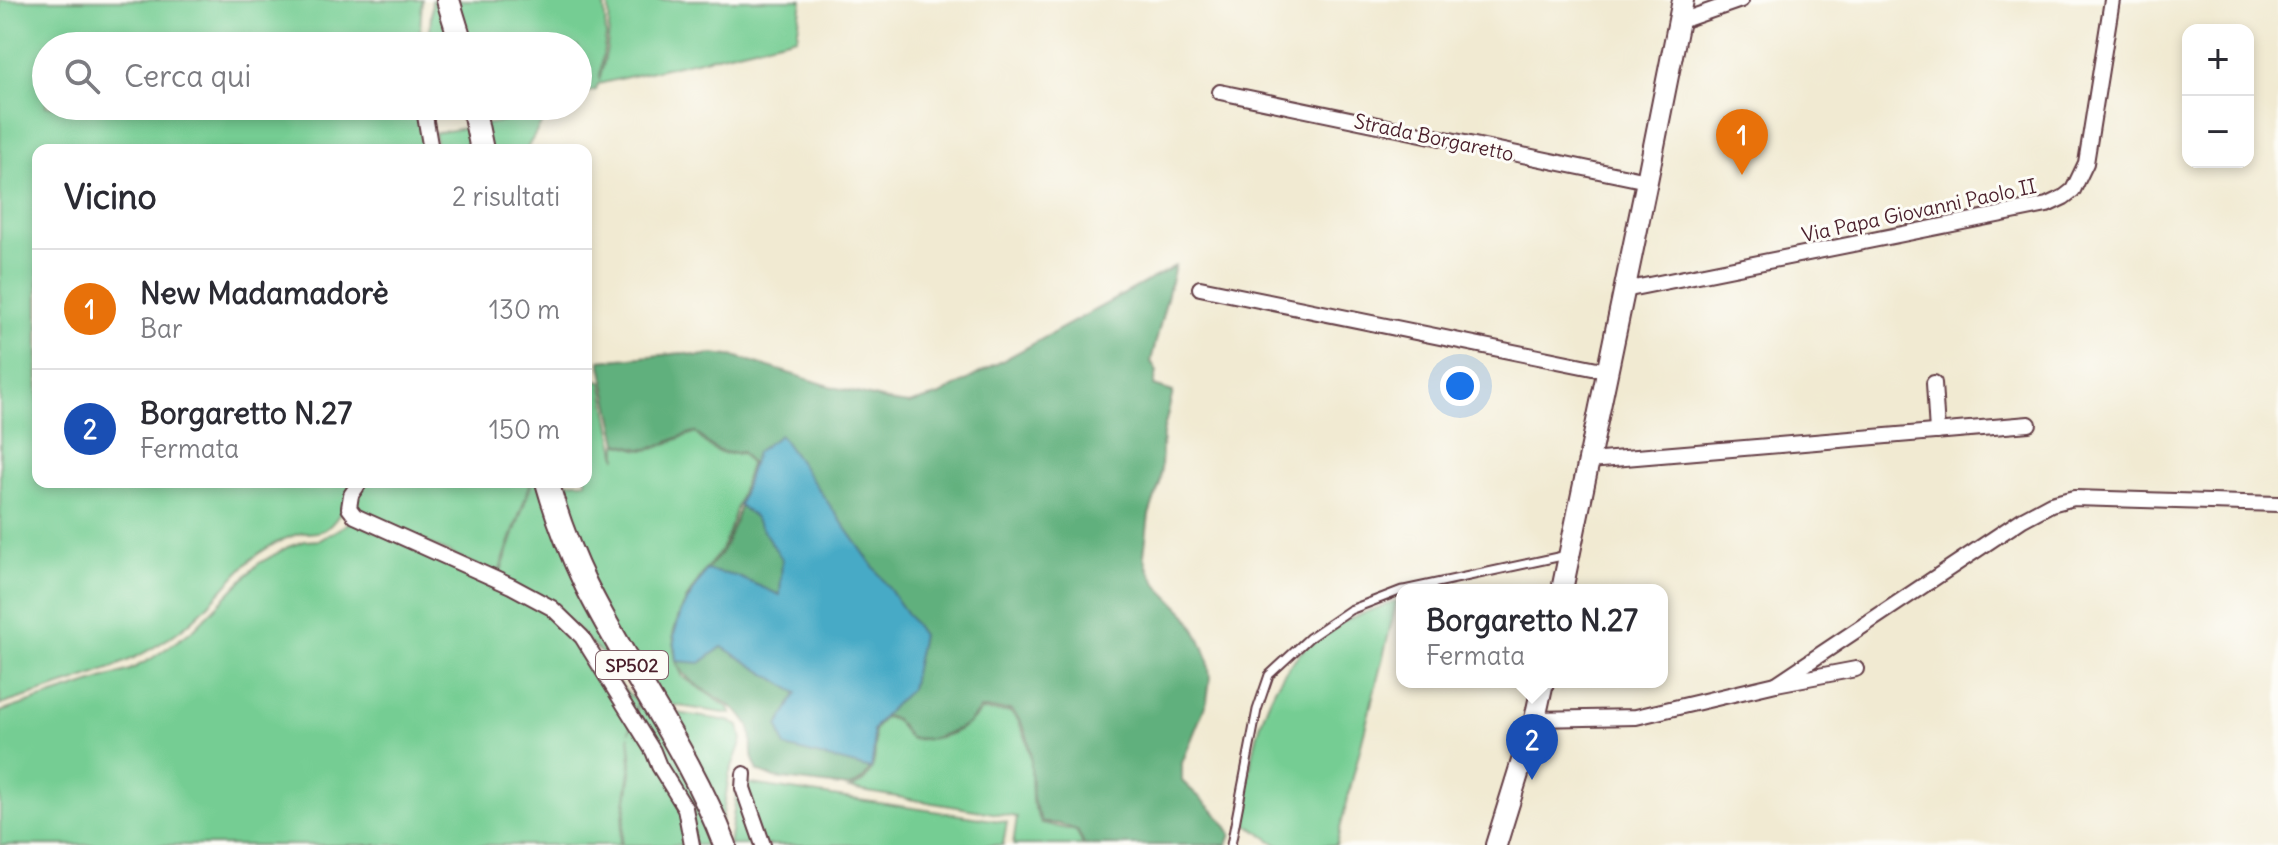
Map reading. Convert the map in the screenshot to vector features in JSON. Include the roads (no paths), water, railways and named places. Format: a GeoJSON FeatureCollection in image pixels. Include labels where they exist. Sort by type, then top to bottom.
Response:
{"type":"FeatureCollection","features":[{"type":"Feature","properties":{"kind":"main road"},"geometry":{"type":"LineString","coordinates":[[448,0],[458,32]]}},
{"type":"Feature","properties":{"kind":"main road"},"geometry":{"type":"LineString","coordinates":[[476,120],[481,144]]}},
{"type":"Feature","properties":{"kind":"main road","name":"SP502"},"geometry":{"type":"LineString","coordinates":[[549,488],[585,583],[700,787],[725,845]]}},
{"type":"Feature","properties":{"kind":"street"},"geometry":{"type":"LineString","coordinates":[[1563,584],[1683,0]]}},
{"type":"Feature","properties":{"kind":"street"},"geometry":{"type":"LineString","coordinates":[[1678,22],[1741,0]]}},
{"type":"Feature","properties":{"kind":"street","name":"Via Papa Giovanni Paolo II"},"geometry":{"type":"LineString","coordinates":[[1624,290],[2047,205],[2064,197],[2073,190],[2086,163],[2112,0]]}},
{"type":"Feature","properties":{"kind":"street","name":"Strada Borgaretto"},"geometry":{"type":"LineString","coordinates":[[1220,92],[1647,181]]}},
{"type":"Feature","properties":{"kind":"street"},"geometry":{"type":"LineString","coordinates":[[426,120],[430,144]]}},
{"type":"Feature","properties":{"kind":"street"},"geometry":{"type":"LineString","coordinates":[[1200,288],[1607,371]]}},
{"type":"Feature","properties":{"kind":"street"},"geometry":{"type":"LineString","coordinates":[[1934,383],[1937,432]]}},
{"type":"Feature","properties":{"kind":"street"},"geometry":{"type":"LineString","coordinates":[[1589,461],[2029,424]]}},
{"type":"Feature","properties":{"kind":"street"},"geometry":{"type":"LineString","coordinates":[[356,488],[349,508],[355,516],[511,586],[552,608],[582,637],[685,808],[692,845]]}},
{"type":"Feature","properties":{"kind":"street"},"geometry":{"type":"LineString","coordinates":[[1776,684],[2023,519],[2051,504],[2074,498],[2278,504]]}},
{"type":"Feature","properties":{"kind":"street"},"geometry":{"type":"LineString","coordinates":[[1535,719],[1636,717],[1856,669]]}},
{"type":"Feature","properties":{"kind":"street"},"geometry":{"type":"LineString","coordinates":[[1496,845],[1542,688]]}},
{"type":"Feature","properties":{"kind":"street"},"geometry":{"type":"LineString","coordinates":[[744,774],[743,788],[763,845]]}},
{"type":"Feature","properties":{"kind":"lane"},"geometry":{"type":"LineString","coordinates":[[1431,584],[1569,554]]}},
{"type":"Feature","properties":{"kind":"lane"},"geometry":{"type":"LineString","coordinates":[[1231,845],[1257,710],[1269,675],[1309,638],[1350,610],[1396,593]]}},
{"type":"Feature","properties":{"kind":"water"},"geometry":{"type":"Polygon","coordinates":[[[780,435],[922,635],[911,689],[873,730],[871,769],[785,747],[778,726],[797,693],[722,647],[700,663],[676,661],[674,634],[681,612],[706,570],[736,576],[780,595],[782,559],[754,517],[739,505],[756,452],[780,435]]]}},
{"type":"Feature","properties":{"kind":"place","name":"New Madamadorè"},"geometry":{"type":"Point","coordinates":[1742,175]}},
{"type":"Feature","properties":{"kind":"place","name":"Borgaretto N.27"},"geometry":{"type":"Point","coordinates":[1532,780]}}]}
